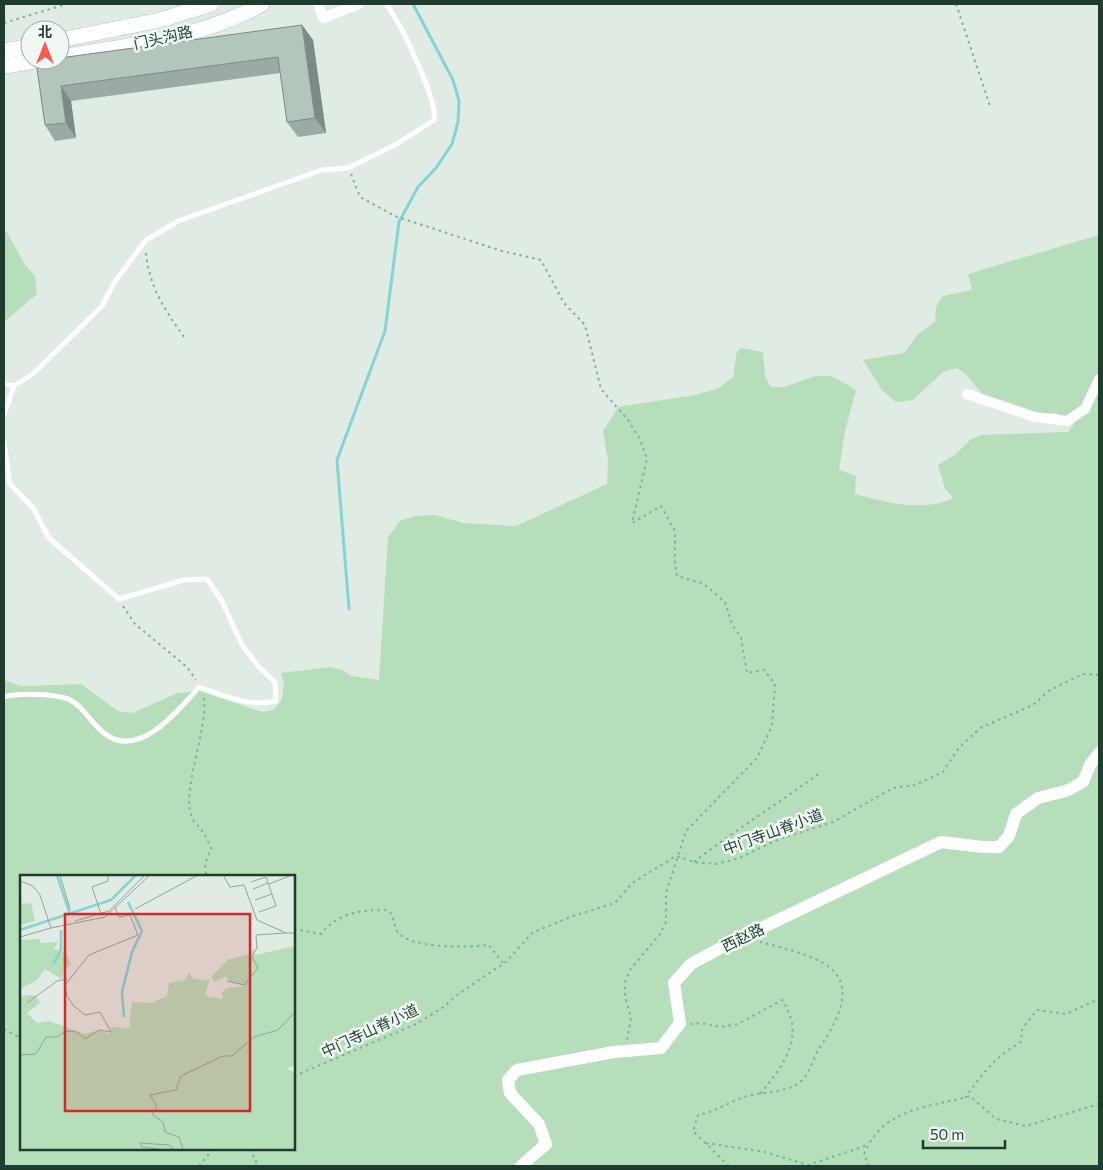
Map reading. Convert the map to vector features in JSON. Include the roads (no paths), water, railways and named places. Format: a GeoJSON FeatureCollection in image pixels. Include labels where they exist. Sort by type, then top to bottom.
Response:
{"type":"FeatureCollection","features":[{"type":"Feature","properties":{"kind":"main road","name":"门头沟路"},"geometry":{"type":"LineString","coordinates":[[70,38],[160,20],[211,4]]}},
{"type":"Feature","properties":{"kind":"main road","name":"门头沟路"},"geometry":{"type":"LineString","coordinates":[[70,55],[138,45],[186,34],[238,17],[262,4]]}},
{"type":"Feature","properties":{"kind":"main road"},"geometry":{"type":"LineString","coordinates":[[4,51],[20,48]]}},
{"type":"Feature","properties":{"kind":"main road"},"geometry":{"type":"LineString","coordinates":[[4,66],[20,63]]}},
{"type":"Feature","properties":{"kind":"street"},"geometry":{"type":"LineString","coordinates":[[318,4],[323,18],[358,4]]}},
{"type":"Feature","properties":{"kind":"street"},"geometry":{"type":"LineString","coordinates":[[967,394],[1035,417],[1067,421],[1085,409],[1099,379]]}},
{"type":"Feature","properties":{"kind":"street","name":"西赵路"},"geometry":{"type":"LineString","coordinates":[[521,1166],[546,1144],[539,1124],[510,1093],[508,1080],[518,1070],[614,1052],[661,1048],[680,1023],[674,982],[691,964],[942,842],[999,847],[1009,836],[1016,814],[1038,798],[1066,791],[1083,782],[1090,765],[1099,753]]}},
{"type":"Feature","properties":{"kind":"lane"},"geometry":{"type":"LineString","coordinates":[[4,416],[14,386],[34,373],[102,306],[114,283],[145,241],[178,221],[322,170],[348,168],[396,145],[434,120],[436,111],[427,85],[386,4]]}},
{"type":"Feature","properties":{"kind":"lane"},"geometry":{"type":"LineString","coordinates":[[4,384],[14,386]]}},
{"type":"Feature","properties":{"kind":"lane"},"geometry":{"type":"LineString","coordinates":[[4,442],[10,484],[33,508],[49,538],[119,598],[184,580],[207,579],[222,601],[242,645],[259,667],[275,682],[276,701],[260,704],[238,701],[200,687],[171,719],[130,742],[121,743],[104,734],[71,700],[35,693],[4,697]]}},
{"type":"Feature","properties":{"kind":"waterway"},"geometry":{"type":"LineString","coordinates":[[349,609],[337,460],[385,331],[399,222],[418,187],[436,168],[452,144],[458,122],[459,101],[453,80],[413,4]]}}]}
